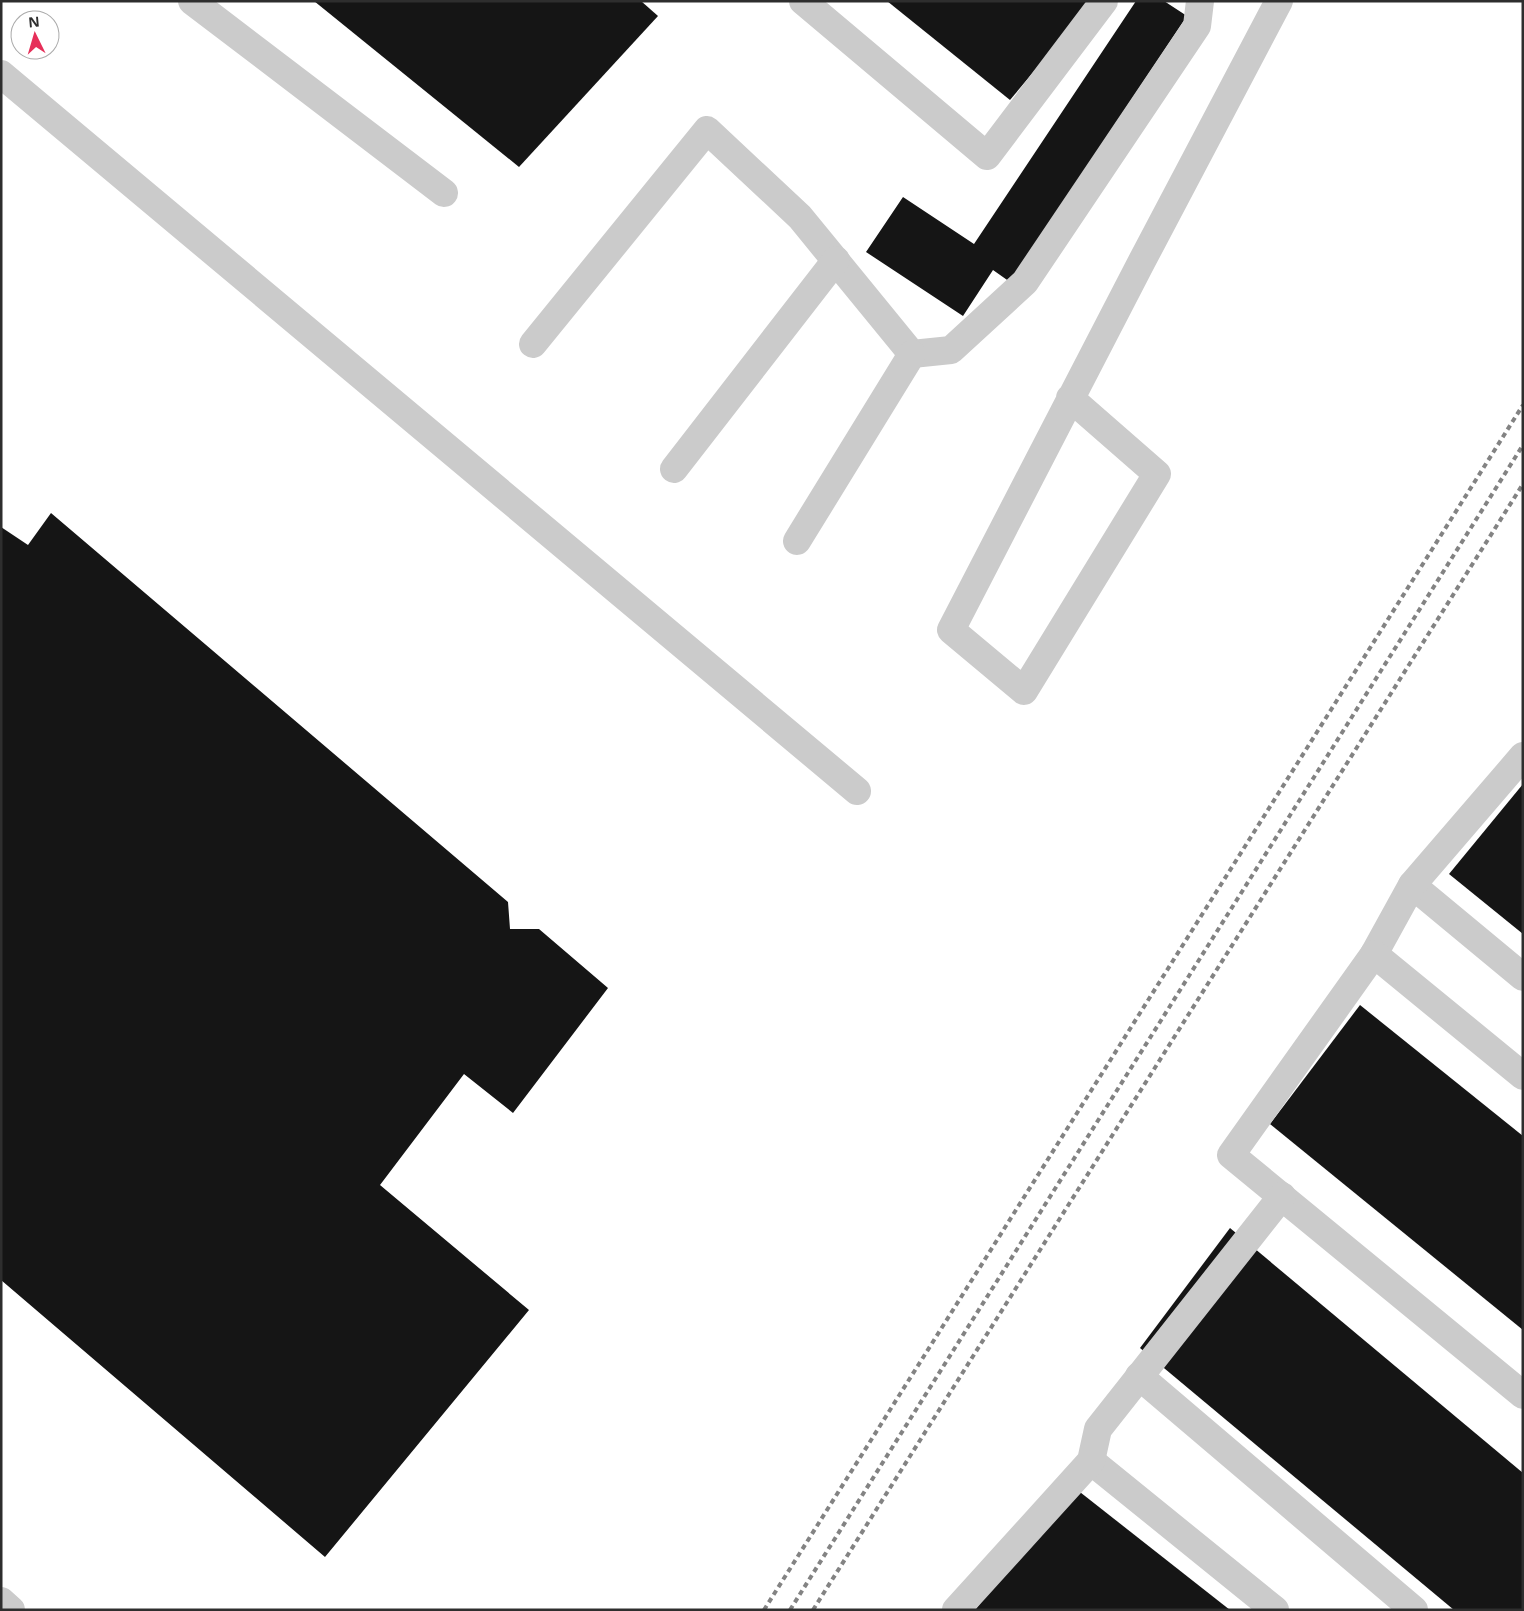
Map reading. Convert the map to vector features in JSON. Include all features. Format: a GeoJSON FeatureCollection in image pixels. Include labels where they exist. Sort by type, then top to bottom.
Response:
{"type":"FeatureCollection","features":[{"type":"Feature","properties":{"kind":"lane"},"geometry":{"type":"LineString","coordinates":[[192,1],[444,193]]}},
{"type":"Feature","properties":{"kind":"lane"},"geometry":{"type":"LineString","coordinates":[[803,1],[987,156],[1104,1]]}},
{"type":"Feature","properties":{"kind":"lane"},"geometry":{"type":"LineString","coordinates":[[912,354],[951,350],[1025,282],[1197,26],[1200,1]]}},
{"type":"Feature","properties":{"kind":"lane"},"geometry":{"type":"LineString","coordinates":[[1070,398],[1157,474],[1024,691],[952,630],[1070,398],[1139,264],[1279,1]]}},
{"type":"Feature","properties":{"kind":"lane"},"geometry":{"type":"LineString","coordinates":[[1,74],[442,446],[577,556],[858,791]]}},
{"type":"Feature","properties":{"kind":"lane"},"geometry":{"type":"LineString","coordinates":[[533,344],[707,130],[800,217],[912,354]]}},
{"type":"Feature","properties":{"kind":"lane"},"geometry":{"type":"LineString","coordinates":[[674,469],[836,260]]}},
{"type":"Feature","properties":{"kind":"lane"},"geometry":{"type":"LineString","coordinates":[[797,541],[912,354]]}},
{"type":"Feature","properties":{"kind":"lane"},"geometry":{"type":"LineString","coordinates":[[1523,756],[1412,884],[1374,954],[1231,1154],[1523,1395]]}},
{"type":"Feature","properties":{"kind":"lane"},"geometry":{"type":"LineString","coordinates":[[1412,884],[1523,977]]}},
{"type":"Feature","properties":{"kind":"lane"},"geometry":{"type":"LineString","coordinates":[[1374,954],[1523,1076]]}},
{"type":"Feature","properties":{"kind":"lane"},"geometry":{"type":"LineString","coordinates":[[956,1610],[1091,1462],[1098,1429],[1282,1196]]}},
{"type":"Feature","properties":{"kind":"lane"},"geometry":{"type":"LineString","coordinates":[[1139,1376],[1414,1610]]}},
{"type":"Feature","properties":{"kind":"lane"},"geometry":{"type":"LineString","coordinates":[[1091,1462],[1275,1610]]}},
{"type":"Feature","properties":{"kind":"lane"},"geometry":{"type":"LineString","coordinates":[[1,1601],[11,1610]]}},
{"type":"Feature","properties":{"kind":"building"},"geometry":{"type":"Polygon","coordinates":[[[314,1],[641,1],[658,16],[519,167],[314,1]]]}},
{"type":"Feature","properties":{"kind":"building"},"geometry":{"type":"Polygon","coordinates":[[[887,1],[1093,1],[1010,100],[887,1]]]}},
{"type":"Feature","properties":{"kind":"building"},"geometry":{"type":"Polygon","coordinates":[[[1136,1],[1164,1],[1187,16],[1010,282],[993,270],[963,316],[866,252],[903,197],[974,244],[1136,1]]]}},
{"type":"Feature","properties":{"kind":"building"},"geometry":{"type":"Polygon","coordinates":[[[51,513],[508,902],[510,929],[539,929],[608,988],[513,1113],[464,1074],[380,1185],[529,1310],[325,1557],[1,1280],[1,527],[28,545],[51,513]]]}},
{"type":"Feature","properties":{"kind":"building"},"geometry":{"type":"Polygon","coordinates":[[[1523,784],[1523,934],[1449,874],[1523,784]]]}},
{"type":"Feature","properties":{"kind":"building"},"geometry":{"type":"Polygon","coordinates":[[[1360,1005],[1523,1136],[1523,1330],[1270,1124],[1360,1005]]]}},
{"type":"Feature","properties":{"kind":"building"},"geometry":{"type":"Polygon","coordinates":[[[1230,1228],[1523,1473],[1523,1610],[1454,1610],[1140,1348],[1230,1228]]]}},
{"type":"Feature","properties":{"kind":"building"},"geometry":{"type":"Polygon","coordinates":[[[1071,1485],[1230,1610],[975,1610],[1071,1485]]]}},
{"type":"Feature","properties":{"kind":"railway"},"geometry":{"type":"LineString","coordinates":[[764,1610],[1523,405]]}},
{"type":"Feature","properties":{"kind":"railway"},"geometry":{"type":"LineString","coordinates":[[790,1610],[1523,445]]}},
{"type":"Feature","properties":{"kind":"railway"},"geometry":{"type":"LineString","coordinates":[[813,1610],[1523,484]]}}]}
